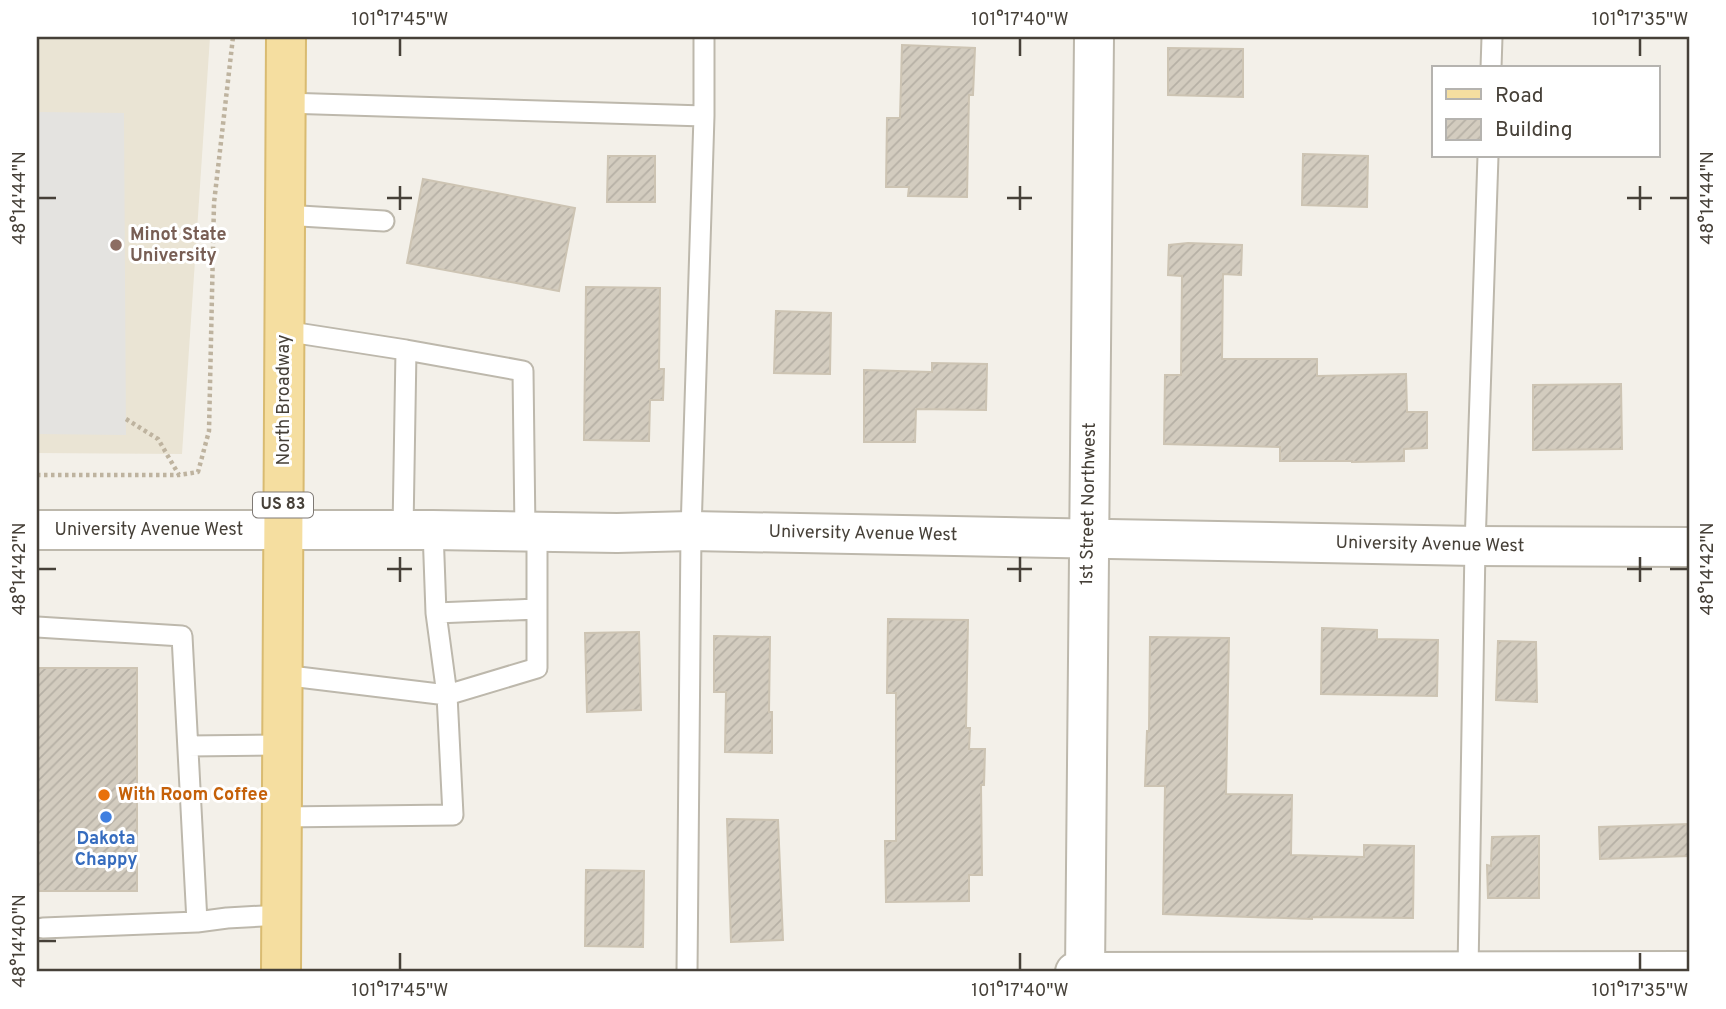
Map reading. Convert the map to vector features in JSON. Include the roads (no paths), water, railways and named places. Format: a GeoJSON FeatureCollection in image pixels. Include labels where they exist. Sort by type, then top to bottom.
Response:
{"type":"FeatureCollection","features":[{"type":"Feature","properties":{"kind":"main road","name":"North Broadway"},"geometry":{"type":"LineString","coordinates":[[281,972],[286,37]]}},
{"type":"Feature","properties":{"kind":"street","name":"1st Street Northwest"},"geometry":{"type":"LineString","coordinates":[[1084,972],[1094,37]]}},
{"type":"Feature","properties":{"kind":"street","name":"University Avenue West"},"geometry":{"type":"LineString","coordinates":[[37,530],[617,533],[691,531],[1475,546],[1689,547]]}},
{"type":"Feature","properties":{"kind":"street"},"geometry":{"type":"LineString","coordinates":[[1075,972],[1689,971]]}},
{"type":"Feature","properties":{"kind":"lane"},"geometry":{"type":"LineString","coordinates":[[687,972],[691,531],[704,37]]}},
{"type":"Feature","properties":{"kind":"lane"},"geometry":{"type":"LineString","coordinates":[[1491,66],[1492,37]]}},
{"type":"Feature","properties":{"kind":"lane"},"geometry":{"type":"LineString","coordinates":[[285,103],[704,116]]}},
{"type":"Feature","properties":{"kind":"lane"},"geometry":{"type":"LineString","coordinates":[[1468,971],[1475,546],[1488,158]]}},
{"type":"Feature","properties":{"kind":"lane"},"geometry":{"type":"LineString","coordinates":[[285,215],[384,221]]}},
{"type":"Feature","properties":{"kind":"lane"},"geometry":{"type":"LineString","coordinates":[[282,675],[447,695],[537,668],[537,610],[523,371],[284,331]]}},
{"type":"Feature","properties":{"kind":"lane"},"geometry":{"type":"LineString","coordinates":[[281,817],[453,815],[447,695],[436,613],[418,530],[406,350]]}},
{"type":"Feature","properties":{"kind":"lane"},"geometry":{"type":"LineString","coordinates":[[436,613],[537,610]]}},
{"type":"Feature","properties":{"kind":"lane"},"geometry":{"type":"LineString","coordinates":[[37,627],[182,636],[197,922]]}},
{"type":"Feature","properties":{"kind":"lane"},"geometry":{"type":"LineString","coordinates":[[188,746],[282,745]]}},
{"type":"Feature","properties":{"kind":"lane"},"geometry":{"type":"LineString","coordinates":[[43,928],[197,922],[281,915]]}},
{"type":"Feature","properties":{"kind":"place","name":"Minot State University"},"geometry":{"type":"Point","coordinates":[116,245]}},
{"type":"Feature","properties":{"kind":"place","name":"With Room Coffee"},"geometry":{"type":"Point","coordinates":[104,795]}},
{"type":"Feature","properties":{"kind":"place","name":"Dakota Chappy"},"geometry":{"type":"Point","coordinates":[106,817]}}]}
